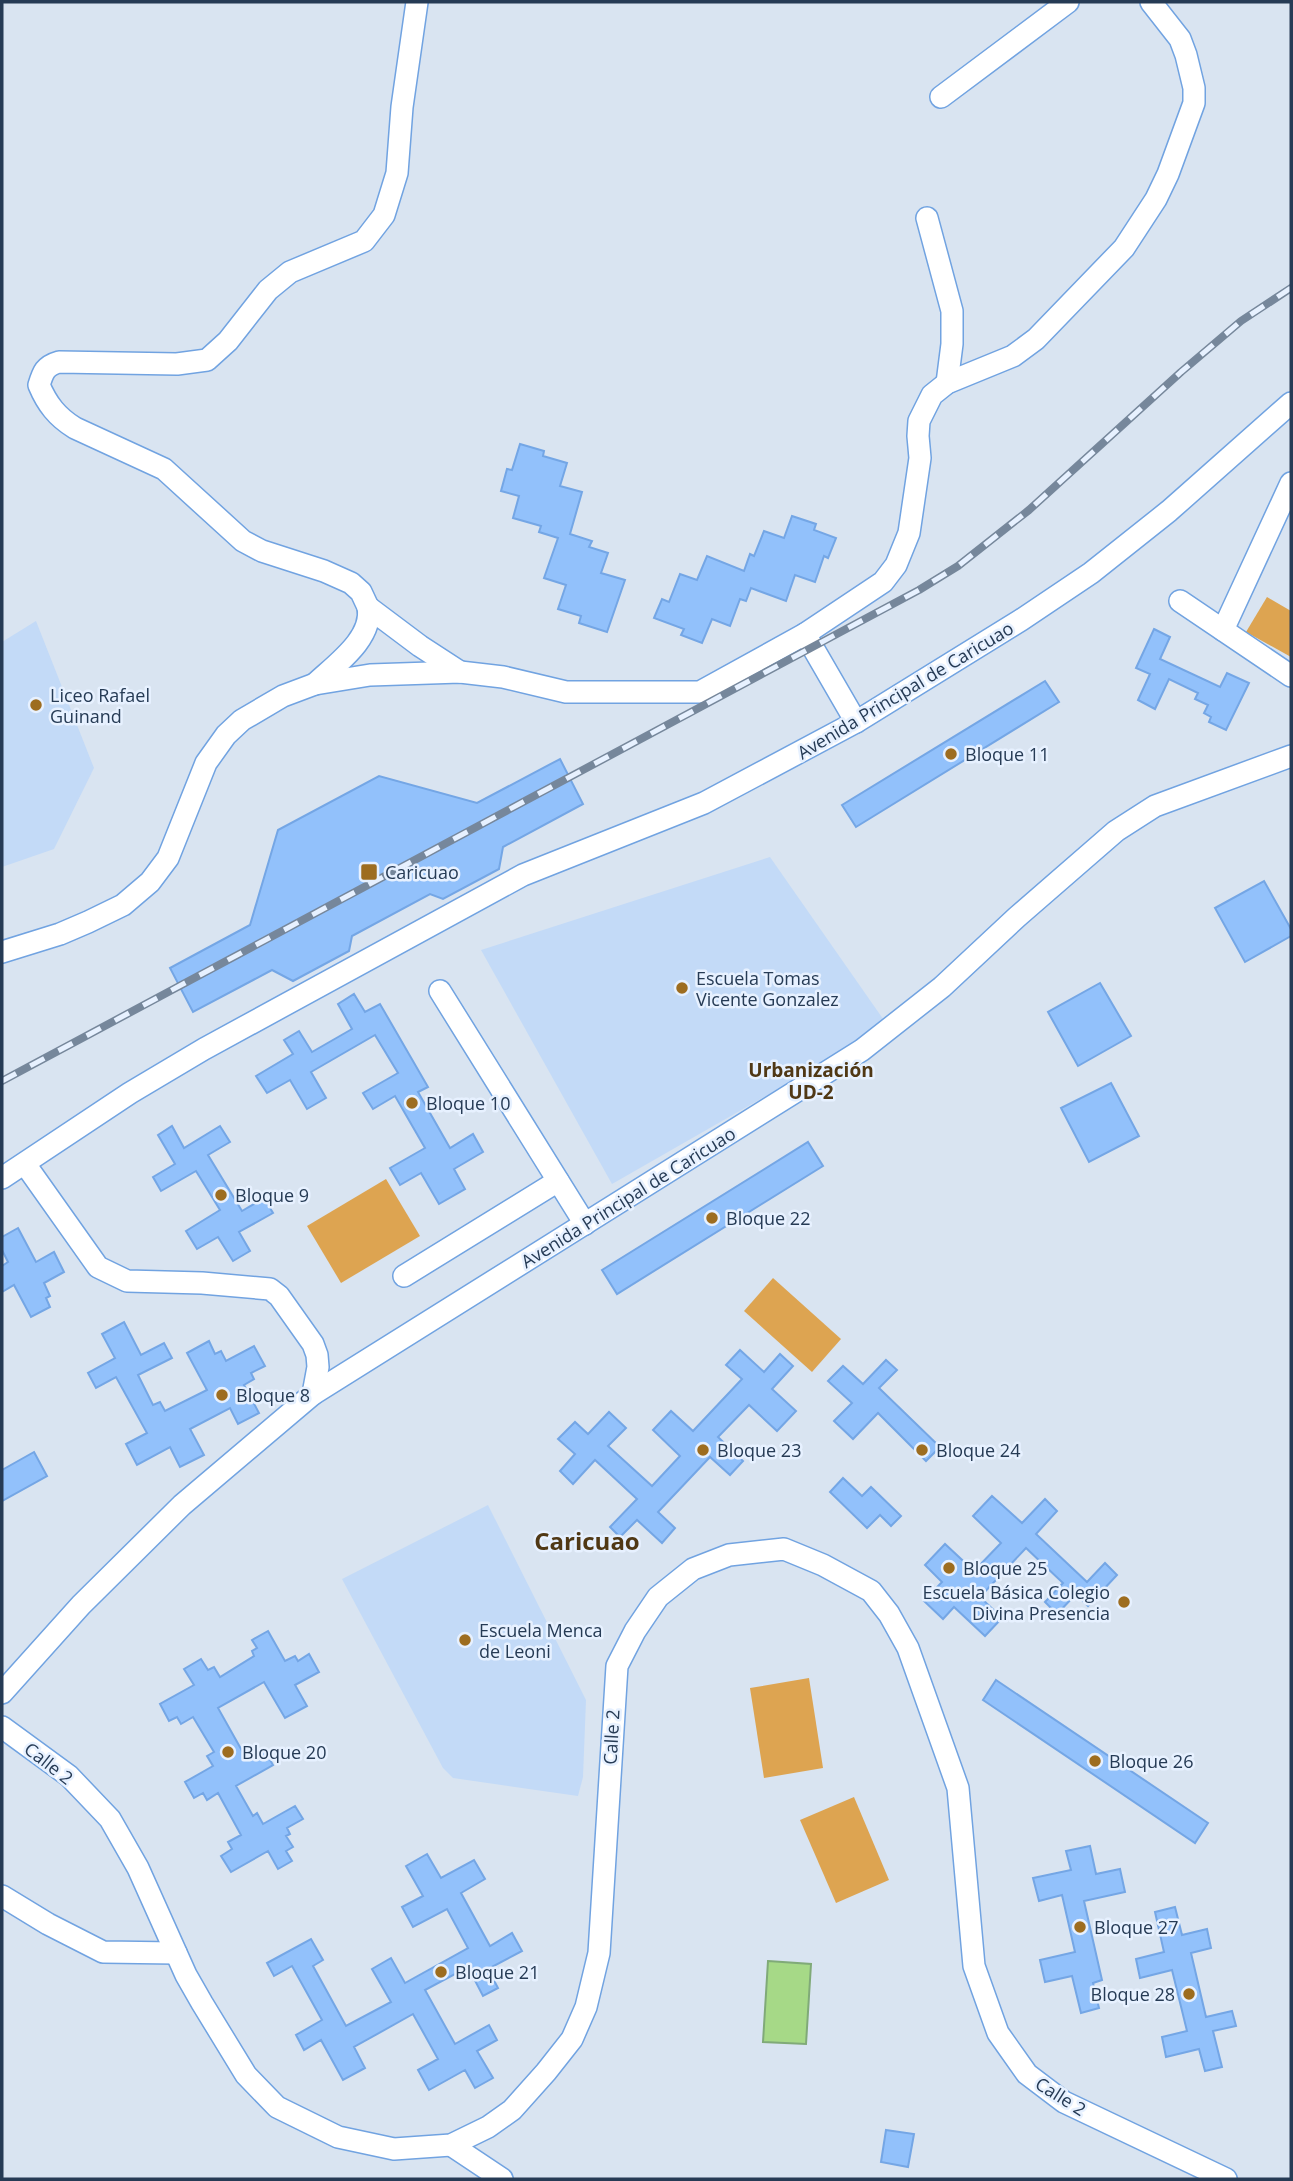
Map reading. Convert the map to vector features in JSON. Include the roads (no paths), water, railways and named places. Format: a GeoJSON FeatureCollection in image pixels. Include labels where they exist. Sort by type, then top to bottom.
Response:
{"type":"FeatureCollection","features":[{"type":"Feature","properties":{"kind":"street"},"geometry":{"type":"LineString","coordinates":[[315,684],[363,633],[370,617],[361,592],[351,583],[324,571],[262,551],[243,541],[164,469],[61,419],[51,408],[39,385],[43,372],[49,365],[59,362],[177,365],[207,360],[228,341],[268,290],[290,272],[365,241],[384,215],[397,173],[402,107],[417,2]]}},
{"type":"Feature","properties":{"kind":"street"},"geometry":{"type":"LineString","coordinates":[[941,97],[1068,2]]}},
{"type":"Feature","properties":{"kind":"street"},"geometry":{"type":"LineString","coordinates":[[2,952],[60,934],[88,922],[122,905],[150,881],[168,858],[206,763],[226,734],[259,709],[283,696],[315,684],[370,675],[460,672],[503,677],[566,692],[700,692],[805,634],[883,582],[896,565],[909,533],[920,458],[919,421],[932,395],[947,383],[1013,356],[1036,339],[1124,248],[1156,199],[1168,174],[1194,103],[1194,88],[1180,39],[1154,3]]}},
{"type":"Feature","properties":{"kind":"street"},"geometry":{"type":"LineString","coordinates":[[927,218],[952,311],[953,344],[947,383]]}},
{"type":"Feature","properties":{"kind":"street","name":"Avenida Principal de Caricuao"},"geometry":{"type":"LineString","coordinates":[[2,1178],[130,1093],[204,1049],[523,875],[704,803],[856,722],[968,654],[1091,573],[1169,511],[1291,402]]}},
{"type":"Feature","properties":{"kind":"street"},"geometry":{"type":"LineString","coordinates":[[1223,630],[1291,483]]}},
{"type":"Feature","properties":{"kind":"street"},"geometry":{"type":"LineString","coordinates":[[1180,601],[1291,676]]}},
{"type":"Feature","properties":{"kind":"street"},"geometry":{"type":"LineString","coordinates":[[368,607],[460,672]]}},
{"type":"Feature","properties":{"kind":"street"},"geometry":{"type":"LineString","coordinates":[[805,634],[856,722]]}},
{"type":"Feature","properties":{"kind":"street","name":"Avenida Principal de Caricuao"},"geometry":{"type":"LineString","coordinates":[[2,1693],[82,1605],[181,1505],[313,1394],[862,1050],[942,988],[1017,917],[1116,831],[1138,816],[1156,806],[1291,756]]}},
{"type":"Feature","properties":{"kind":"street"},"geometry":{"type":"LineString","coordinates":[[440,991],[585,1224]]}},
{"type":"Feature","properties":{"kind":"street"},"geometry":{"type":"LineString","coordinates":[[25,1164],[99,1267],[106,1272],[127,1281],[202,1283],[270,1289],[279,1296],[317,1355],[318,1367],[313,1394]]}},
{"type":"Feature","properties":{"kind":"street"},"geometry":{"type":"LineString","coordinates":[[404,1276],[558,1181]]}},
{"type":"Feature","properties":{"kind":"street","name":"Calle 2"},"geometry":{"type":"LineString","coordinates":[[2,1727],[69,1776],[110,1819],[138,1868],[186,1975],[246,2076],[277,2107],[349,2140],[394,2149],[452,2145],[488,2127],[512,2109],[572,2039],[586,2007],[600,1953],[617,1666],[635,1632],[657,1597],[693,1569],[729,1555],[784,1549],[823,1565],[871,1591],[889,1614],[908,1648],[958,1788],[974,1966],[998,2033],[1027,2074],[1064,2102],[1226,2179]]}},
{"type":"Feature","properties":{"kind":"street"},"geometry":{"type":"LineString","coordinates":[[2,1896],[48,1924],[103,1952],[176,1953]]}},
{"type":"Feature","properties":{"kind":"street"},"geometry":{"type":"LineString","coordinates":[[452,2145],[502,2179]]}},
{"type":"Feature","properties":{"kind":"railway"},"geometry":{"type":"LineString","coordinates":[[2,1081],[919,590],[958,566],[1029,510],[1241,321],[1291,288]]}},
{"type":"Feature","properties":{"kind":"place","name":"Liceo Rafael Guinand"},"geometry":{"type":"Point","coordinates":[36,705]}},
{"type":"Feature","properties":{"kind":"place","name":"Bloque 11"},"geometry":{"type":"Point","coordinates":[951,754]}},
{"type":"Feature","properties":{"kind":"place","name":"Caricuao"},"geometry":{"type":"Point","coordinates":[369,872]}},
{"type":"Feature","properties":{"kind":"place","name":"Escuela Tomas Vicente Gonzalez"},"geometry":{"type":"Point","coordinates":[682,988]}},
{"type":"Feature","properties":{"kind":"place","name":"Bloque 10"},"geometry":{"type":"Point","coordinates":[412,1103]}},
{"type":"Feature","properties":{"kind":"place","name":"Bloque 9"},"geometry":{"type":"Point","coordinates":[221,1195]}},
{"type":"Feature","properties":{"kind":"place","name":"Bloque 22"},"geometry":{"type":"Point","coordinates":[712,1218]}},
{"type":"Feature","properties":{"kind":"place","name":"Bloque 8"},"geometry":{"type":"Point","coordinates":[222,1395]}},
{"type":"Feature","properties":{"kind":"place","name":"Bloque 23"},"geometry":{"type":"Point","coordinates":[703,1450]}},
{"type":"Feature","properties":{"kind":"place","name":"Bloque 24"},"geometry":{"type":"Point","coordinates":[922,1450]}},
{"type":"Feature","properties":{"kind":"place","name":"Bloque 25"},"geometry":{"type":"Point","coordinates":[949,1568]}},
{"type":"Feature","properties":{"kind":"place","name":"Escuela Básica Colegio Divina Presencia"},"geometry":{"type":"Point","coordinates":[1124,1602]}},
{"type":"Feature","properties":{"kind":"place","name":"Escuela Menca de Leoni"},"geometry":{"type":"Point","coordinates":[465,1640]}},
{"type":"Feature","properties":{"kind":"place","name":"Bloque 20"},"geometry":{"type":"Point","coordinates":[228,1752]}},
{"type":"Feature","properties":{"kind":"place","name":"Bloque 26"},"geometry":{"type":"Point","coordinates":[1095,1761]}},
{"type":"Feature","properties":{"kind":"place","name":"Bloque 27"},"geometry":{"type":"Point","coordinates":[1080,1927]}},
{"type":"Feature","properties":{"kind":"place","name":"Bloque 21"},"geometry":{"type":"Point","coordinates":[441,1972]}},
{"type":"Feature","properties":{"kind":"place","name":"Bloque 28"},"geometry":{"type":"Point","coordinates":[1189,1994]}},
{"type":"Feature","properties":{"kind":"district","name":"Urbanización UD-2"},"geometry":{"type":"Point","coordinates":[811,1081]}},
{"type":"Feature","properties":{"kind":"district","name":"Caricuao"},"geometry":{"type":"Point","coordinates":[587,1540]}}]}
